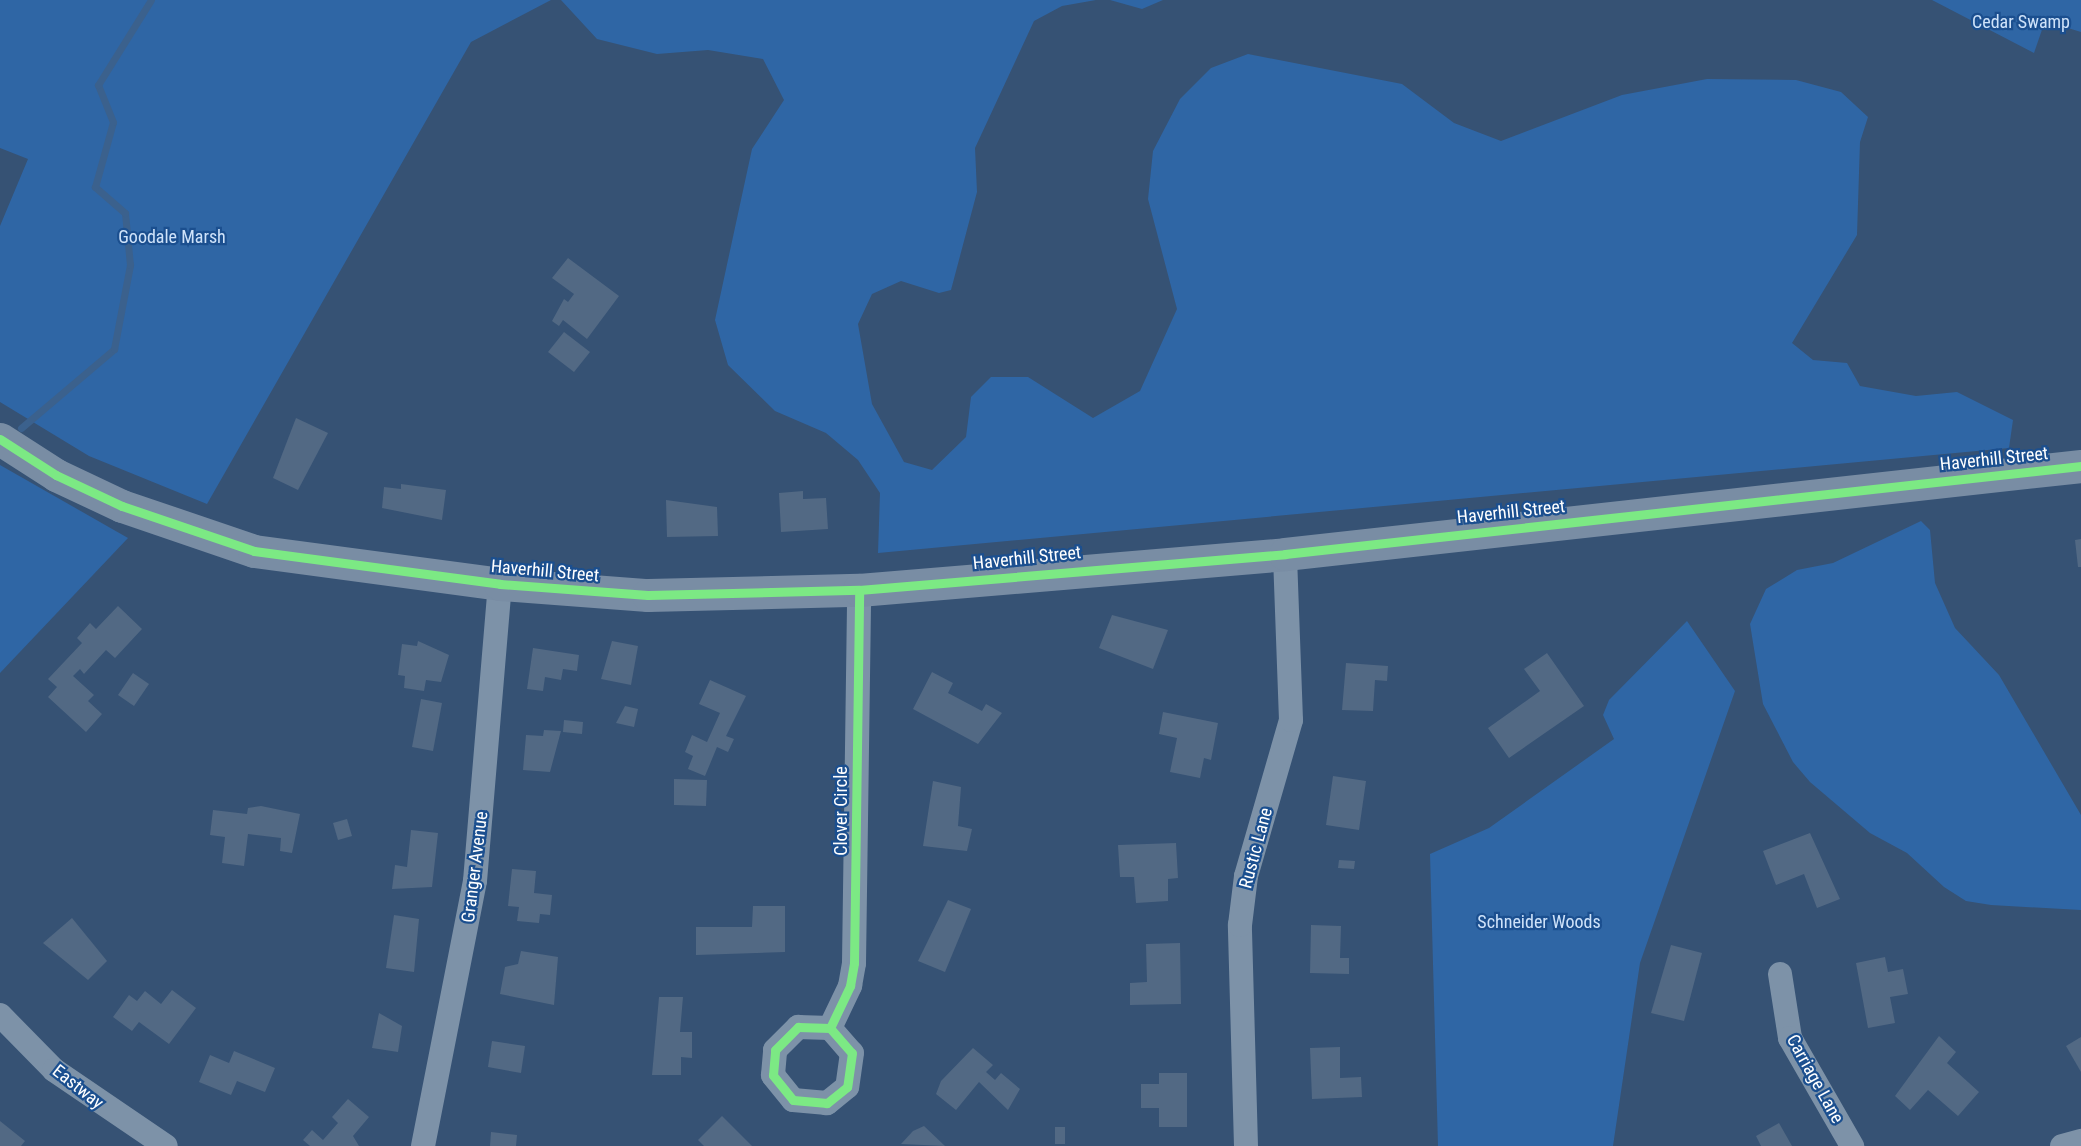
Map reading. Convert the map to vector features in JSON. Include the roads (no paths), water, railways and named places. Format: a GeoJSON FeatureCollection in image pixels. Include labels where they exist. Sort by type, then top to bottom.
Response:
{"type":"FeatureCollection","features":[{"type":"Feature","properties":{"kind":"street","name":"Haverhill Street"},"geometry":{"type":"LineString","coordinates":[[0,439],[56,475],[122,506],[228,544],[304,560],[500,584],[648,595],[859,590],[1285,554],[2081,466]]}},
{"type":"Feature","properties":{"kind":"street","name":"Rustic Lane"},"geometry":{"type":"LineString","coordinates":[[1246,1146],[1240,926],[1246,876],[1291,720],[1285,554]]}},
{"type":"Feature","properties":{"kind":"street","name":"Granger Avenue"},"geometry":{"type":"LineString","coordinates":[[423,1146],[468,927],[500,584]]}},
{"type":"Feature","properties":{"kind":"street","name":"Clover Circle"},"geometry":{"type":"LineString","coordinates":[[830,1028],[850,986],[856,930],[859,590]]}},
{"type":"Feature","properties":{"kind":"street","name":"Carriage Lane"},"geometry":{"type":"LineString","coordinates":[[1780,974],[1790,1038],[1852,1146]]}},
{"type":"Feature","properties":{"kind":"street","name":"Eastway"},"geometry":{"type":"LineString","coordinates":[[0,1015],[54,1070],[166,1146]]}},
{"type":"Feature","properties":{"kind":"street"},"geometry":{"type":"LineString","coordinates":[[2062,1146],[2081,1141]]}},
{"type":"Feature","properties":{"kind":"waterway"},"geometry":{"type":"LineString","coordinates":[[21,428],[114,349],[130,265],[125,213],[95,187],[113,122],[98,85],[151,0]]}},
{"type":"Feature","properties":{"kind":"park label","name":"Cedar Swamp"},"geometry":{"type":"Point","coordinates":[2021,22]}},
{"type":"Feature","properties":{"kind":"park label","name":"Goodale Marsh"},"geometry":{"type":"Point","coordinates":[172,237]}},
{"type":"Feature","properties":{"kind":"park label","name":"Schneider Woods"},"geometry":{"type":"Point","coordinates":[1539,922]}}]}
